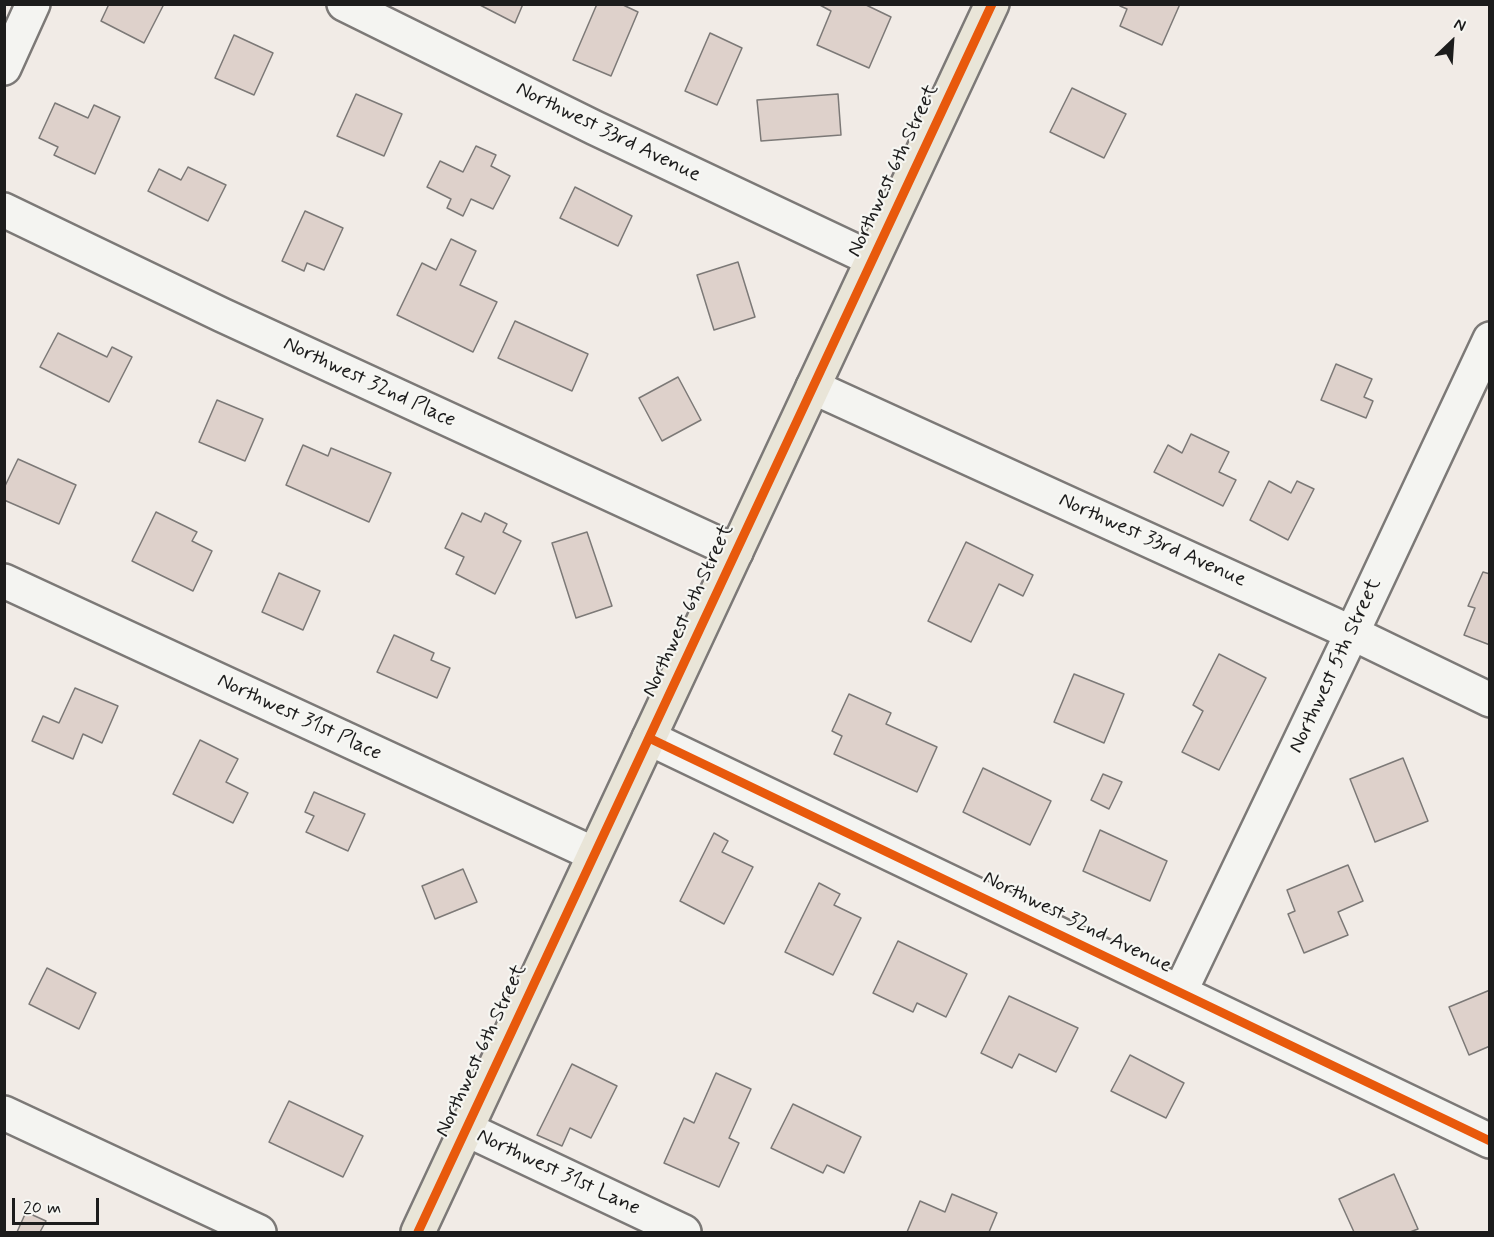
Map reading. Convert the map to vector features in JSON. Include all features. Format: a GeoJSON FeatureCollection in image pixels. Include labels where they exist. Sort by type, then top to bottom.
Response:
{"type":"FeatureCollection","features":[{"type":"Feature","properties":{"kind":"main road","name":"Northwest 6th Street"},"geometry":{"type":"LineString","coordinates":[[418,1233],[992,4]]}},
{"type":"Feature","properties":{"kind":"street"},"geometry":{"type":"LineString","coordinates":[[4,68],[33,4]]}},
{"type":"Feature","properties":{"kind":"street","name":"Northwest 33rd Avenue"},"geometry":{"type":"LineString","coordinates":[[344,4],[595,128],[872,259]]}},
{"type":"Feature","properties":{"kind":"street","name":"Northwest 32nd Place"},"geometry":{"type":"LineString","coordinates":[[4,210],[222,315],[736,552]]}},
{"type":"Feature","properties":{"kind":"street","name":"Northwest 5th Street"},"geometry":{"type":"LineString","coordinates":[[1180,992],[1490,339]]}},
{"type":"Feature","properties":{"kind":"street","name":"Northwest 33rd Avenue"},"geometry":{"type":"LineString","coordinates":[[813,387],[1352,633],[1490,700]]}},
{"type":"Feature","properties":{"kind":"street","name":"Northwest 31st Place"},"geometry":{"type":"LineString","coordinates":[[4,581],[594,854]]}},
{"type":"Feature","properties":{"kind":"street","name":"Northwest 32nd Avenue"},"geometry":{"type":"LineString","coordinates":[[649,738],[1490,1141]]}},
{"type":"Feature","properties":{"kind":"street"},"geometry":{"type":"LineString","coordinates":[[4,1113],[259,1233]]}},
{"type":"Feature","properties":{"kind":"street","name":"Northwest 31st Lane"},"geometry":{"type":"LineString","coordinates":[[466,1129],[684,1233]]}},
{"type":"Feature","properties":{"kind":"building"},"geometry":{"type":"Polygon","coordinates":[[[109,4],[164,4],[144,43],[101,21],[109,4]]]}},
{"type":"Feature","properties":{"kind":"building"},"geometry":{"type":"Polygon","coordinates":[[[478,4],[523,4],[515,23],[478,4]]]}},
{"type":"Feature","properties":{"kind":"building"},"geometry":{"type":"Polygon","coordinates":[[[597,4],[621,4],[638,12],[611,76],[573,60],[597,4]]]}},
{"type":"Feature","properties":{"kind":"building"},"geometry":{"type":"Polygon","coordinates":[[[818,4],[864,4],[891,17],[869,68],[817,45],[831,11],[818,4]]]}},
{"type":"Feature","properties":{"kind":"building"},"geometry":{"type":"Polygon","coordinates":[[[1120,4],[1180,4],[1162,45],[1120,26],[1127,9],[1120,4]]]}},
{"type":"Feature","properties":{"kind":"building"},"geometry":{"type":"Polygon","coordinates":[[[710,33],[742,48],[717,105],[685,91],[710,33]]]}},
{"type":"Feature","properties":{"kind":"building"},"geometry":{"type":"Polygon","coordinates":[[[234,35],[273,53],[254,95],[215,78],[234,35]]]}},
{"type":"Feature","properties":{"kind":"building"},"geometry":{"type":"Polygon","coordinates":[[[1072,88],[1126,114],[1104,158],[1050,132],[1072,88]]]}},
{"type":"Feature","properties":{"kind":"building"},"geometry":{"type":"Polygon","coordinates":[[[356,94],[402,114],[384,156],[337,136],[356,94]]]}},
{"type":"Feature","properties":{"kind":"building"},"geometry":{"type":"Polygon","coordinates":[[[838,94],[841,135],[761,141],[757,100],[838,94]]]}},
{"type":"Feature","properties":{"kind":"building"},"geometry":{"type":"Polygon","coordinates":[[[55,103],[88,118],[94,105],[120,117],[95,174],[54,155],[58,147],[39,138],[55,103]]]}},
{"type":"Feature","properties":{"kind":"building"},"geometry":{"type":"Polygon","coordinates":[[[476,146],[496,155],[491,166],[510,176],[493,209],[471,199],[463,216],[447,208],[451,199],[427,187],[440,161],[463,172],[476,146]]]}},
{"type":"Feature","properties":{"kind":"building"},"geometry":{"type":"Polygon","coordinates":[[[188,167],[226,185],[208,221],[148,191],[159,169],[181,180],[188,167]]]}},
{"type":"Feature","properties":{"kind":"building"},"geometry":{"type":"Polygon","coordinates":[[[575,187],[632,216],[618,246],[560,218],[575,187]]]}},
{"type":"Feature","properties":{"kind":"building"},"geometry":{"type":"Polygon","coordinates":[[[305,211],[343,228],[324,270],[307,263],[304,271],[282,261],[305,211]]]}},
{"type":"Feature","properties":{"kind":"building"},"geometry":{"type":"Polygon","coordinates":[[[451,239],[476,251],[460,285],[497,302],[473,352],[397,315],[422,263],[436,270],[451,239]]]}},
{"type":"Feature","properties":{"kind":"building"},"geometry":{"type":"Polygon","coordinates":[[[738,262],[755,317],[714,330],[697,275],[738,262]]]}},
{"type":"Feature","properties":{"kind":"building"},"geometry":{"type":"Polygon","coordinates":[[[515,321],[588,354],[572,391],[498,358],[515,321]]]}},
{"type":"Feature","properties":{"kind":"building"},"geometry":{"type":"Polygon","coordinates":[[[58,333],[107,357],[112,347],[132,357],[109,402],[40,367],[58,333]]]}},
{"type":"Feature","properties":{"kind":"building"},"geometry":{"type":"Polygon","coordinates":[[[1336,364],[1372,379],[1364,397],[1373,401],[1366,418],[1321,400],[1336,364]]]}},
{"type":"Feature","properties":{"kind":"building"},"geometry":{"type":"Polygon","coordinates":[[[678,377],[701,420],[662,441],[639,398],[678,377]]]}},
{"type":"Feature","properties":{"kind":"building"},"geometry":{"type":"Polygon","coordinates":[[[217,400],[263,419],[245,461],[199,442],[217,400]]]}},
{"type":"Feature","properties":{"kind":"building"},"geometry":{"type":"Polygon","coordinates":[[[1191,434],[1229,452],[1219,472],[1236,480],[1223,506],[1154,472],[1168,445],[1182,453],[1191,434]]]}},
{"type":"Feature","properties":{"kind":"building"},"geometry":{"type":"Polygon","coordinates":[[[303,445],[328,456],[331,448],[391,473],[369,522],[286,485],[303,445]]]}},
{"type":"Feature","properties":{"kind":"building"},"geometry":{"type":"Polygon","coordinates":[[[18,459],[76,485],[59,524],[4,500],[4,488],[18,459]]]}},
{"type":"Feature","properties":{"kind":"building"},"geometry":{"type":"Polygon","coordinates":[[[1269,481],[1291,493],[1297,481],[1314,489],[1288,540],[1250,520],[1269,481]]]}},
{"type":"Feature","properties":{"kind":"building"},"geometry":{"type":"Polygon","coordinates":[[[156,512],[197,532],[192,541],[212,551],[193,591],[132,561],[156,512]]]}},
{"type":"Feature","properties":{"kind":"building"},"geometry":{"type":"Polygon","coordinates":[[[462,513],[481,522],[485,513],[507,524],[503,532],[521,541],[495,594],[456,574],[464,557],[445,548],[462,513]]]}},
{"type":"Feature","properties":{"kind":"building"},"geometry":{"type":"Polygon","coordinates":[[[587,532],[612,606],[576,618],[552,543],[587,532]]]}},
{"type":"Feature","properties":{"kind":"building"},"geometry":{"type":"Polygon","coordinates":[[[966,542],[1033,575],[1023,596],[999,584],[971,642],[928,621],[966,542]]]}},
{"type":"Feature","properties":{"kind":"building"},"geometry":{"type":"Polygon","coordinates":[[[1483,572],[1490,574],[1490,645],[1464,635],[1475,608],[1468,606],[1483,572]]]}},
{"type":"Feature","properties":{"kind":"building"},"geometry":{"type":"Polygon","coordinates":[[[279,573],[320,591],[303,630],[262,612],[279,573]]]}},
{"type":"Feature","properties":{"kind":"building"},"geometry":{"type":"Polygon","coordinates":[[[394,635],[434,653],[431,660],[450,668],[437,698],[377,672],[394,635]]]}},
{"type":"Feature","properties":{"kind":"building"},"geometry":{"type":"Polygon","coordinates":[[[1219,654],[1266,678],[1219,770],[1182,752],[1203,711],[1193,705],[1219,654]]]}},
{"type":"Feature","properties":{"kind":"building"},"geometry":{"type":"Polygon","coordinates":[[[1074,674],[1124,694],[1104,743],[1054,722],[1074,674]]]}},
{"type":"Feature","properties":{"kind":"building"},"geometry":{"type":"Polygon","coordinates":[[[75,688],[118,706],[102,743],[83,734],[73,759],[32,741],[43,716],[59,723],[75,688]]]}},
{"type":"Feature","properties":{"kind":"building"},"geometry":{"type":"Polygon","coordinates":[[[849,694],[891,713],[886,724],[937,747],[917,792],[834,754],[842,736],[832,731],[849,694]]]}},
{"type":"Feature","properties":{"kind":"building"},"geometry":{"type":"Polygon","coordinates":[[[200,740],[238,759],[226,782],[248,793],[233,823],[173,794],[200,740]]]}},
{"type":"Feature","properties":{"kind":"building"},"geometry":{"type":"Polygon","coordinates":[[[1403,758],[1428,821],[1375,842],[1350,779],[1403,758]]]}},
{"type":"Feature","properties":{"kind":"building"},"geometry":{"type":"Polygon","coordinates":[[[983,768],[1051,801],[1030,845],[963,812],[983,768]]]}},
{"type":"Feature","properties":{"kind":"building"},"geometry":{"type":"Polygon","coordinates":[[[1103,774],[1122,782],[1109,809],[1091,800],[1103,774]]]}},
{"type":"Feature","properties":{"kind":"building"},"geometry":{"type":"Polygon","coordinates":[[[314,792],[365,814],[348,851],[306,832],[314,816],[305,812],[314,792]]]}},
{"type":"Feature","properties":{"kind":"building"},"geometry":{"type":"Polygon","coordinates":[[[1100,830],[1167,861],[1150,901],[1083,871],[1100,830]]]}},
{"type":"Feature","properties":{"kind":"building"},"geometry":{"type":"Polygon","coordinates":[[[714,833],[728,841],[722,852],[753,867],[724,924],[680,901],[714,833]]]}},
{"type":"Feature","properties":{"kind":"building"},"geometry":{"type":"Polygon","coordinates":[[[1348,865],[1363,901],[1338,912],[1348,935],[1304,953],[1288,914],[1295,911],[1287,890],[1348,865]]]}},
{"type":"Feature","properties":{"kind":"building"},"geometry":{"type":"Polygon","coordinates":[[[463,869],[477,902],[435,919],[422,886],[463,869]]]}},
{"type":"Feature","properties":{"kind":"building"},"geometry":{"type":"Polygon","coordinates":[[[819,883],[840,894],[834,905],[861,918],[833,975],[785,952],[819,883]]]}},
{"type":"Feature","properties":{"kind":"building"},"geometry":{"type":"Polygon","coordinates":[[[898,941],[967,974],[946,1017],[917,1003],[913,1012],[873,993],[898,941]]]}},
{"type":"Feature","properties":{"kind":"building"},"geometry":{"type":"Polygon","coordinates":[[[47,968],[96,993],[79,1029],[29,1004],[47,968]]]}},
{"type":"Feature","properties":{"kind":"building"},"geometry":{"type":"Polygon","coordinates":[[[1490,990],[1490,1046],[1469,1055],[1449,1007],[1490,990]]]}},
{"type":"Feature","properties":{"kind":"building"},"geometry":{"type":"Polygon","coordinates":[[[1009,996],[1078,1028],[1056,1072],[1019,1054],[1012,1068],[981,1053],[1009,996]]]}},
{"type":"Feature","properties":{"kind":"building"},"geometry":{"type":"Polygon","coordinates":[[[1130,1055],[1184,1083],[1166,1118],[1111,1091],[1130,1055]]]}},
{"type":"Feature","properties":{"kind":"building"},"geometry":{"type":"Polygon","coordinates":[[[572,1064],[617,1086],[591,1138],[570,1128],[562,1146],[537,1135],[572,1064]]]}},
{"type":"Feature","properties":{"kind":"building"},"geometry":{"type":"Polygon","coordinates":[[[716,1073],[751,1089],[729,1138],[739,1143],[719,1187],[664,1163],[684,1118],[694,1123],[716,1073]]]}},
{"type":"Feature","properties":{"kind":"building"},"geometry":{"type":"Polygon","coordinates":[[[289,1101],[363,1136],[343,1177],[269,1142],[289,1101]]]}},
{"type":"Feature","properties":{"kind":"building"},"geometry":{"type":"Polygon","coordinates":[[[793,1104],[861,1137],[844,1173],[827,1165],[823,1173],[771,1148],[793,1104]]]}},
{"type":"Feature","properties":{"kind":"building"},"geometry":{"type":"Polygon","coordinates":[[[1394,1174],[1418,1229],[1410,1232],[1354,1232],[1339,1199],[1394,1174]]]}},
{"type":"Feature","properties":{"kind":"building"},"geometry":{"type":"Polygon","coordinates":[[[952,1194],[997,1213],[989,1232],[907,1232],[920,1201],[945,1212],[952,1194]]]}},
{"type":"Feature","properties":{"kind":"building"},"geometry":{"type":"Polygon","coordinates":[[[26,1212],[46,1221],[40,1232],[17,1232],[26,1212]]]}},
{"type":"Feature","properties":{"kind":"cycle path"},"geometry":{"type":"LineString","coordinates":[[418,1232],[992,4]]}},
{"type":"Feature","properties":{"kind":"cycle path"},"geometry":{"type":"LineString","coordinates":[[649,738],[1490,1141]]}}]}
